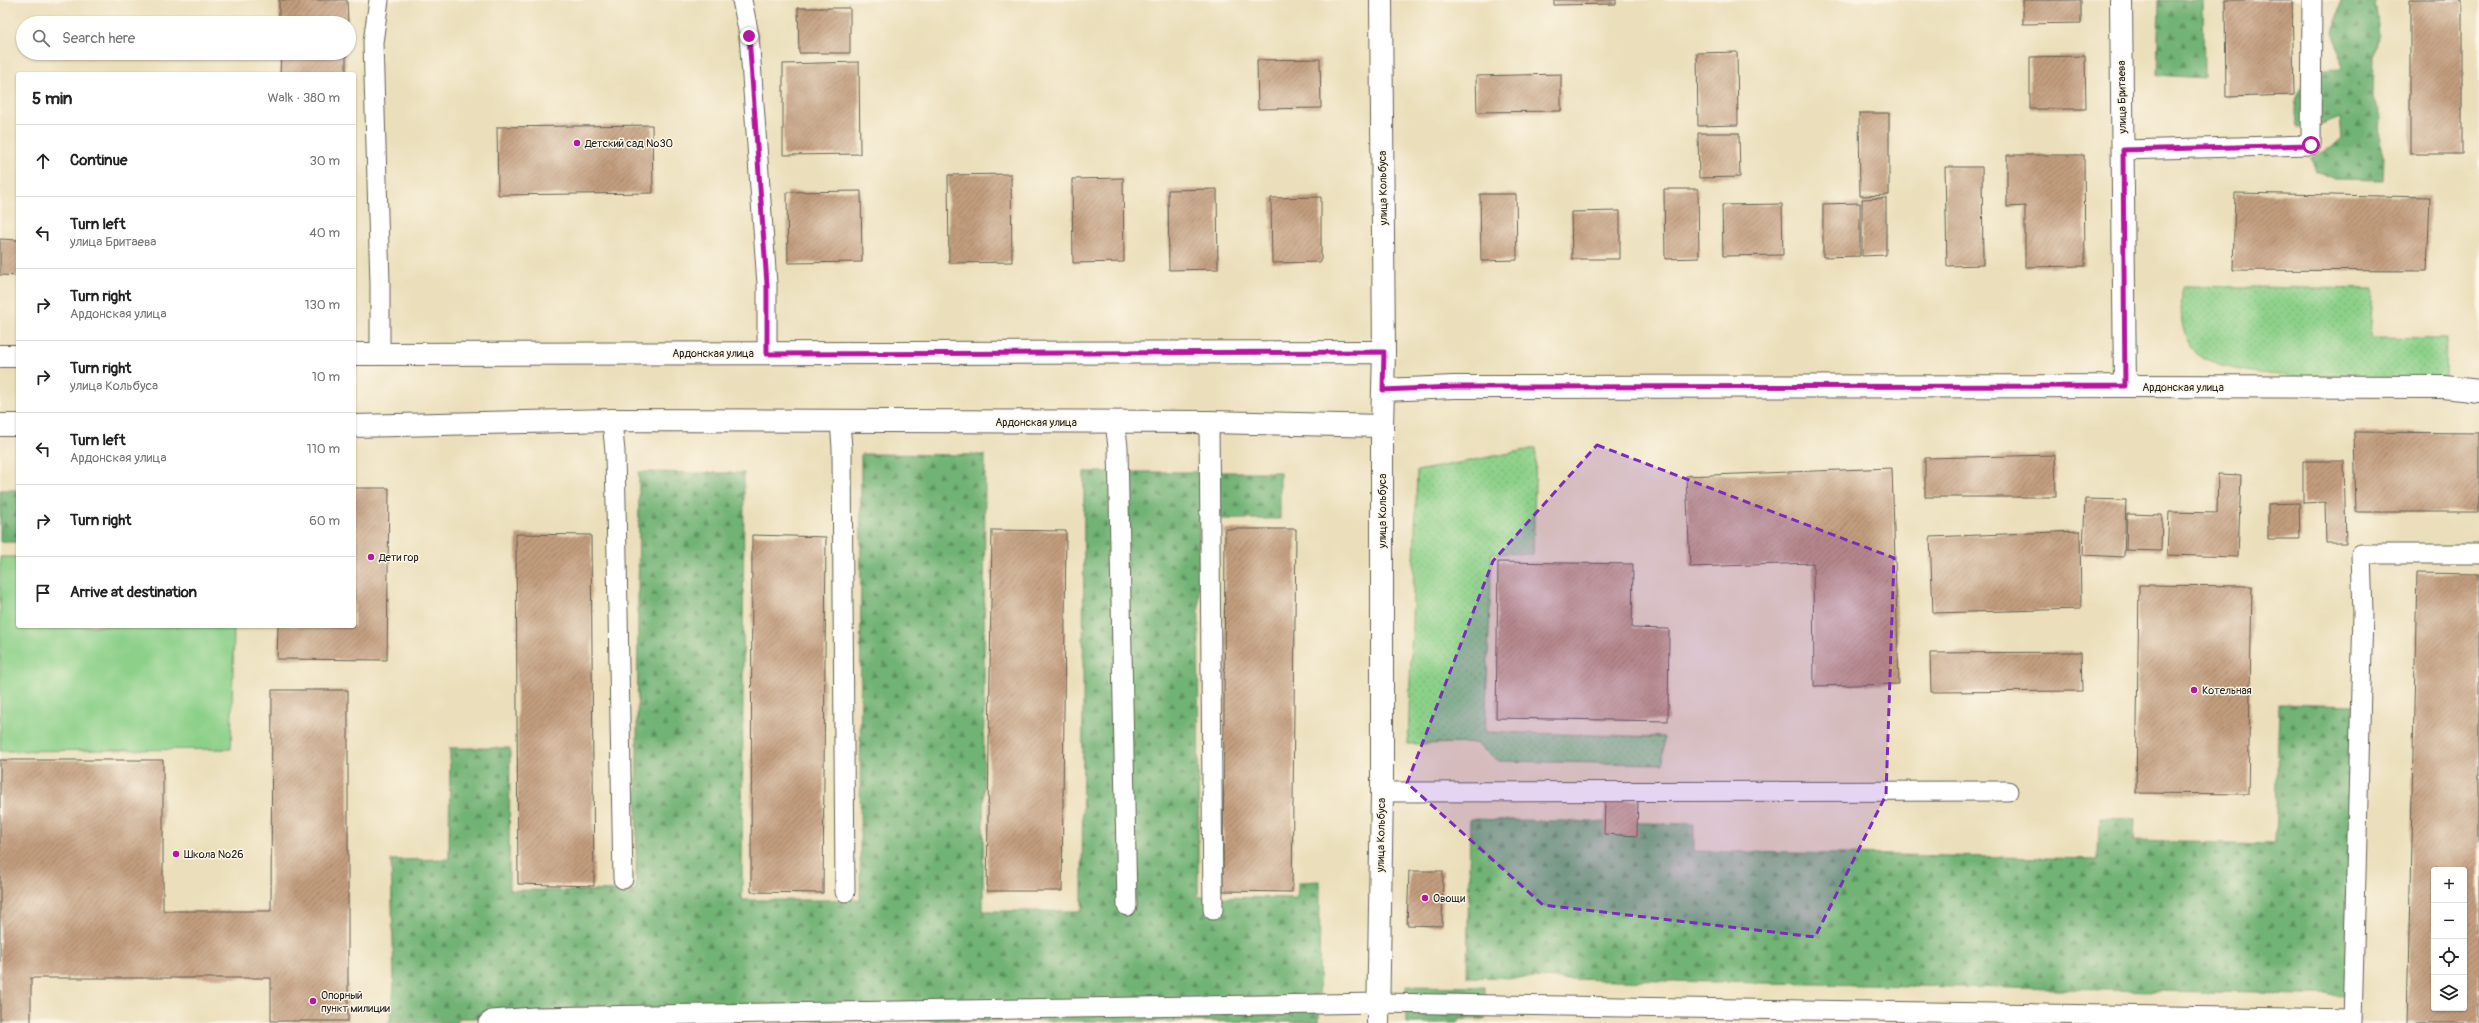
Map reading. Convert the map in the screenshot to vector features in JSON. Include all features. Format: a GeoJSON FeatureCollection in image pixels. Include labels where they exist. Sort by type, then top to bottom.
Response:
{"type":"FeatureCollection","features":[{"type":"Feature","properties":{"kind":"street","name":"улица Кольбуса"},"geometry":{"type":"LineString","coordinates":[[1378,1013],[1382,792],[1382,426],[1384,352],[1381,0]]}},
{"type":"Feature","properties":{"kind":"street","name":"улица Бритаева"},"geometry":{"type":"LineString","coordinates":[[2121,0],[2125,386]]}},
{"type":"Feature","properties":{"kind":"street","name":"Ардонская улица"},"geometry":{"type":"LineString","coordinates":[[356,354],[1384,352]]}},
{"type":"Feature","properties":{"kind":"street"},"geometry":{"type":"LineString","coordinates":[[0,356],[16,356]]}},
{"type":"Feature","properties":{"kind":"street","name":"Ардонская улица"},"geometry":{"type":"LineString","coordinates":[[1383,390],[1454,387],[2125,386],[2444,387],[2479,391]]}},
{"type":"Feature","properties":{"kind":"street","name":"Ардонская улица"},"geometry":{"type":"LineString","coordinates":[[356,426],[612,420],[840,422],[1209,422],[1382,426]]}},
{"type":"Feature","properties":{"kind":"street"},"geometry":{"type":"LineString","coordinates":[[0,426],[16,426]]}},
{"type":"Feature","properties":{"kind":"lane"},"geometry":{"type":"LineString","coordinates":[[379,0],[373,42],[380,284],[380,354]]}},
{"type":"Feature","properties":{"kind":"lane"},"geometry":{"type":"LineString","coordinates":[[742,0],[749,36],[767,284],[767,354]]}},
{"type":"Feature","properties":{"kind":"lane"},"geometry":{"type":"LineString","coordinates":[[2123,150],[2311,145],[2312,0]]}},
{"type":"Feature","properties":{"kind":"lane"},"geometry":{"type":"LineString","coordinates":[[612,420],[616,460],[623,879]]}},
{"type":"Feature","properties":{"kind":"lane"},"geometry":{"type":"LineString","coordinates":[[840,422],[842,456],[845,892]]}},
{"type":"Feature","properties":{"kind":"lane"},"geometry":{"type":"LineString","coordinates":[[1115,422],[1118,455],[1127,906]]}},
{"type":"Feature","properties":{"kind":"lane"},"geometry":{"type":"LineString","coordinates":[[1209,422],[1213,910]]}},
{"type":"Feature","properties":{"kind":"lane"},"geometry":{"type":"LineString","coordinates":[[488,1023],[492,1020],[542,1016],[1378,1013],[2352,1021],[2363,613],[2361,554],[2479,554]]}},
{"type":"Feature","properties":{"kind":"lane"},"geometry":{"type":"LineString","coordinates":[[1382,792],[2008,791]]}},
{"type":"Feature","properties":{"kind":"highlighted area"},"geometry":{"type":"Polygon","coordinates":[[[1597,445],[1894,558],[1886,795],[1815,937],[1543,905],[1407,783],[1493,561],[1597,445]]]}},
{"type":"Feature","properties":{"kind":"green space"},"geometry":{"type":"Polygon","coordinates":[[[2159,0],[2203,0],[2204,78],[2157,75],[2159,0]]]}},
{"type":"Feature","properties":{"kind":"green space"},"geometry":{"type":"Polygon","coordinates":[[[2341,0],[2375,0],[2379,35],[2374,55],[2373,99],[2381,117],[2378,133],[2384,154],[2383,180],[2334,179],[2316,170],[2310,158],[2331,148],[2342,138],[2340,118],[2317,127],[2297,126],[2295,117],[2296,103],[2301,90],[2309,77],[2315,70],[2342,69],[2340,50],[2333,33],[2341,0]]]}},
{"type":"Feature","properties":{"kind":"green space"},"geometry":{"type":"Polygon","coordinates":[[[2183,286],[2373,289],[2370,338],[2446,339],[2445,380],[2314,378],[2241,370],[2214,363],[2197,354],[2187,339],[2181,313],[2183,286]]]}},
{"type":"Feature","properties":{"kind":"green space"},"geometry":{"type":"Polygon","coordinates":[[[1536,448],[1533,554],[1492,553],[1485,732],[1664,737],[1663,764],[1499,761],[1475,743],[1408,744],[1417,471],[1536,448]]]}},
{"type":"Feature","properties":{"kind":"green space"},"geometry":{"type":"Polygon","coordinates":[[[861,454],[985,455],[983,911],[1082,911],[1084,472],[1280,472],[1280,519],[1199,519],[1198,897],[1297,898],[1298,882],[1320,881],[1319,1022],[459,1018],[457,1023],[387,1023],[390,1021],[394,987],[391,860],[449,859],[450,748],[510,748],[509,890],[636,891],[639,472],[744,473],[742,900],[860,900],[861,454]]]}},
{"type":"Feature","properties":{"kind":"green space"},"geometry":{"type":"Polygon","coordinates":[[[0,490],[16,490],[16,542],[0,542],[0,490]]]}},
{"type":"Feature","properties":{"kind":"green space"},"geometry":{"type":"Polygon","coordinates":[[[0,557],[16,557],[16,628],[234,628],[231,749],[0,751],[0,557]]]}},
{"type":"Feature","properties":{"kind":"green space"},"geometry":{"type":"Polygon","coordinates":[[[2279,704],[2361,706],[2354,995],[1467,977],[1470,819],[1694,824],[1694,851],[2098,859],[2099,818],[2135,819],[2134,841],[2275,844],[2279,704]]]}},
{"type":"Feature","properties":{"kind":"green space"},"geometry":{"type":"Polygon","coordinates":[[[1406,986],[1485,987],[1485,1019],[1459,1019],[1458,1023],[1406,1023],[1406,986]]]}},
{"type":"Feature","properties":{"kind":"building"},"geometry":{"type":"Polygon","coordinates":[[[279,0],[347,0],[348,16],[279,16],[279,0]]]}},
{"type":"Feature","properties":{"kind":"building"},"geometry":{"type":"Polygon","coordinates":[[[1554,0],[1616,0],[1616,4],[1554,5],[1554,0]]]}},
{"type":"Feature","properties":{"kind":"building"},"geometry":{"type":"Polygon","coordinates":[[[2023,0],[2081,0],[2081,23],[2023,24],[2023,0]]]}},
{"type":"Feature","properties":{"kind":"building"},"geometry":{"type":"Polygon","coordinates":[[[2225,0],[2292,0],[2294,95],[2226,97],[2225,0]]]}},
{"type":"Feature","properties":{"kind":"building"},"geometry":{"type":"Polygon","coordinates":[[[2410,0],[2462,0],[2462,154],[2410,154],[2410,0]]]}},
{"type":"Feature","properties":{"kind":"building"},"geometry":{"type":"Polygon","coordinates":[[[798,8],[850,8],[850,53],[799,53],[798,8]]]}},
{"type":"Feature","properties":{"kind":"building"},"geometry":{"type":"Polygon","coordinates":[[[1737,52],[1738,125],[1698,126],[1697,53],[1737,52]]]}},
{"type":"Feature","properties":{"kind":"building"},"geometry":{"type":"Polygon","coordinates":[[[2085,56],[2086,109],[2030,109],[2030,57],[2085,56]]]}},
{"type":"Feature","properties":{"kind":"building"},"geometry":{"type":"Polygon","coordinates":[[[1320,59],[1321,108],[1258,109],[1257,60],[1320,59]]]}},
{"type":"Feature","properties":{"kind":"building"},"geometry":{"type":"Polygon","coordinates":[[[281,60],[346,60],[346,72],[280,72],[281,60]]]}},
{"type":"Feature","properties":{"kind":"building"},"geometry":{"type":"Polygon","coordinates":[[[859,62],[860,154],[783,155],[783,64],[859,62]]]}},
{"type":"Feature","properties":{"kind":"building"},"geometry":{"type":"Polygon","coordinates":[[[1561,74],[1561,111],[1477,112],[1476,76],[1561,74]]]}},
{"type":"Feature","properties":{"kind":"building"},"geometry":{"type":"Polygon","coordinates":[[[1859,113],[1889,113],[1889,195],[1860,196],[1859,113]]]}},
{"type":"Feature","properties":{"kind":"building"},"geometry":{"type":"Polygon","coordinates":[[[652,125],[653,193],[498,195],[497,127],[652,125]]]}},
{"type":"Feature","properties":{"kind":"building"},"geometry":{"type":"Polygon","coordinates":[[[1698,133],[1739,133],[1740,177],[1699,178],[1698,133]]]}},
{"type":"Feature","properties":{"kind":"building"},"geometry":{"type":"Polygon","coordinates":[[[2007,155],[2084,155],[2085,266],[2025,267],[2025,206],[2007,207],[2007,155]]]}},
{"type":"Feature","properties":{"kind":"building"},"geometry":{"type":"Polygon","coordinates":[[[1945,167],[1982,167],[1983,265],[1947,266],[1945,167]]]}},
{"type":"Feature","properties":{"kind":"building"},"geometry":{"type":"Polygon","coordinates":[[[1011,174],[1012,262],[949,263],[948,175],[1011,174]]]}},
{"type":"Feature","properties":{"kind":"building"},"geometry":{"type":"Polygon","coordinates":[[[1123,178],[1124,262],[1073,263],[1072,179],[1123,178]]]}},
{"type":"Feature","properties":{"kind":"building"},"geometry":{"type":"Polygon","coordinates":[[[1217,189],[1218,269],[1169,270],[1168,190],[1217,189]]]}},
{"type":"Feature","properties":{"kind":"building"},"geometry":{"type":"Polygon","coordinates":[[[1664,189],[1698,189],[1699,258],[1665,259],[1664,189]]]}},
{"type":"Feature","properties":{"kind":"building"},"geometry":{"type":"Polygon","coordinates":[[[861,191],[862,262],[788,263],[787,192],[861,191]]]}},
{"type":"Feature","properties":{"kind":"building"},"geometry":{"type":"Polygon","coordinates":[[[2235,193],[2430,197],[2427,271],[2233,270],[2235,193]]]}},
{"type":"Feature","properties":{"kind":"building"},"geometry":{"type":"Polygon","coordinates":[[[1480,194],[1516,194],[1517,260],[1481,261],[1480,194]]]}},
{"type":"Feature","properties":{"kind":"building"},"geometry":{"type":"Polygon","coordinates":[[[1321,197],[1321,262],[1272,263],[1271,198],[1321,197]]]}},
{"type":"Feature","properties":{"kind":"building"},"geometry":{"type":"Polygon","coordinates":[[[1886,198],[1886,255],[1862,256],[1862,199],[1886,198]]]}},
{"type":"Feature","properties":{"kind":"building"},"geometry":{"type":"Polygon","coordinates":[[[1860,203],[1860,256],[1823,257],[1823,204],[1860,203]]]}},
{"type":"Feature","properties":{"kind":"building"},"geometry":{"type":"Polygon","coordinates":[[[1782,204],[1783,255],[1723,256],[1722,205],[1782,204]]]}},
{"type":"Feature","properties":{"kind":"building"},"geometry":{"type":"Polygon","coordinates":[[[1620,211],[1620,259],[1572,259],[1571,212],[1620,211]]]}},
{"type":"Feature","properties":{"kind":"building"},"geometry":{"type":"Polygon","coordinates":[[[0,239],[16,240],[16,276],[0,275],[0,239]]]}},
{"type":"Feature","properties":{"kind":"building"},"geometry":{"type":"Polygon","coordinates":[[[2354,432],[2479,433],[2479,512],[2356,512],[2354,432]]]}},
{"type":"Feature","properties":{"kind":"building"},"geometry":{"type":"Polygon","coordinates":[[[2055,455],[2056,497],[1925,497],[1925,458],[2055,455]]]}},
{"type":"Feature","properties":{"kind":"building"},"geometry":{"type":"Polygon","coordinates":[[[2303,461],[2344,461],[2346,543],[2326,543],[2325,502],[2303,503],[2303,461]]]}},
{"type":"Feature","properties":{"kind":"building"},"geometry":{"type":"Polygon","coordinates":[[[1892,468],[1899,684],[1814,686],[1813,563],[1690,567],[1686,476],[1892,468]]]}},
{"type":"Feature","properties":{"kind":"building"},"geometry":{"type":"Polygon","coordinates":[[[2218,474],[2241,475],[2238,557],[2167,555],[2169,512],[2217,513],[2218,474]]]}},
{"type":"Feature","properties":{"kind":"building","name":"Дети гор"},"geometry":{"type":"Polygon","coordinates":[[[356,488],[389,488],[387,660],[277,659],[278,628],[356,628],[356,488]]]}},
{"type":"Feature","properties":{"kind":"building"},"geometry":{"type":"Polygon","coordinates":[[[2085,499],[2126,500],[2124,557],[2083,555],[2085,499]]]}},
{"type":"Feature","properties":{"kind":"building"},"geometry":{"type":"Polygon","coordinates":[[[2299,503],[2300,539],[2268,539],[2268,504],[2299,503]]]}},
{"type":"Feature","properties":{"kind":"building"},"geometry":{"type":"Polygon","coordinates":[[[2127,514],[2162,515],[2161,551],[2126,550],[2127,514]]]}},
{"type":"Feature","properties":{"kind":"building"},"geometry":{"type":"Polygon","coordinates":[[[1225,529],[1296,529],[1292,892],[1223,891],[1225,529]]]}},
{"type":"Feature","properties":{"kind":"building"},"geometry":{"type":"Polygon","coordinates":[[[992,530],[1066,531],[1062,891],[987,891],[992,530]]]}},
{"type":"Feature","properties":{"kind":"building"},"geometry":{"type":"Polygon","coordinates":[[[2080,531],[2081,609],[1933,613],[1930,537],[2080,531]]]}},
{"type":"Feature","properties":{"kind":"building"},"geometry":{"type":"Polygon","coordinates":[[[516,534],[591,535],[594,886],[518,884],[516,534]]]}},
{"type":"Feature","properties":{"kind":"building"},"geometry":{"type":"Polygon","coordinates":[[[752,535],[826,537],[823,893],[751,892],[752,535]]]}},
{"type":"Feature","properties":{"kind":"building"},"geometry":{"type":"Polygon","coordinates":[[[1498,562],[1633,564],[1632,628],[1669,629],[1668,721],[1496,718],[1498,562]]]}},
{"type":"Feature","properties":{"kind":"building"},"geometry":{"type":"Polygon","coordinates":[[[2417,573],[2479,574],[2479,1023],[2407,1023],[2417,573]]]}},
{"type":"Feature","properties":{"kind":"building","name":"Котельная"},"geometry":{"type":"Polygon","coordinates":[[[2139,585],[2252,586],[2248,794],[2136,793],[2139,585]]]}},
{"type":"Feature","properties":{"kind":"building"},"geometry":{"type":"Polygon","coordinates":[[[2081,652],[2082,691],[1931,692],[1930,653],[2081,652]]]}},
{"type":"Feature","properties":{"kind":"building"},"geometry":{"type":"Polygon","coordinates":[[[272,690],[348,690],[348,1021],[271,1021],[271,978],[31,978],[31,1023],[0,1023],[0,760],[163,760],[163,911],[271,911],[272,690]]]}},
{"type":"Feature","properties":{"kind":"building"},"geometry":{"type":"Polygon","coordinates":[[[1605,799],[1638,800],[1637,836],[1604,834],[1605,799]]]}},
{"type":"Feature","properties":{"kind":"building","name":"Овощи"},"geometry":{"type":"Polygon","coordinates":[[[1409,871],[1443,871],[1442,926],[1407,925],[1409,871]]]}},
{"type":"Feature","properties":{"kind":"place","name":"Детский сад №30"},"geometry":{"type":"Point","coordinates":[577,143]}},
{"type":"Feature","properties":{"kind":"place","name":"Дети гор"},"geometry":{"type":"Point","coordinates":[371,557]}},
{"type":"Feature","properties":{"kind":"place","name":"Котельная"},"geometry":{"type":"Point","coordinates":[2194,690]}},
{"type":"Feature","properties":{"kind":"place","name":"Школа №26"},"geometry":{"type":"Point","coordinates":[176,854]}},
{"type":"Feature","properties":{"kind":"place","name":"Овощи"},"geometry":{"type":"Point","coordinates":[1425,898]}},
{"type":"Feature","properties":{"kind":"place","name":"Опорный пункт милиции"},"geometry":{"type":"Point","coordinates":[313,1001]}},
{"type":"Feature","properties":{"kind":"route"},"geometry":{"type":"LineString","coordinates":[[749,36],[767,284],[767,354],[1384,352],[1383,390],[1454,387],[2125,386],[2123,150],[2311,145]]}}]}
